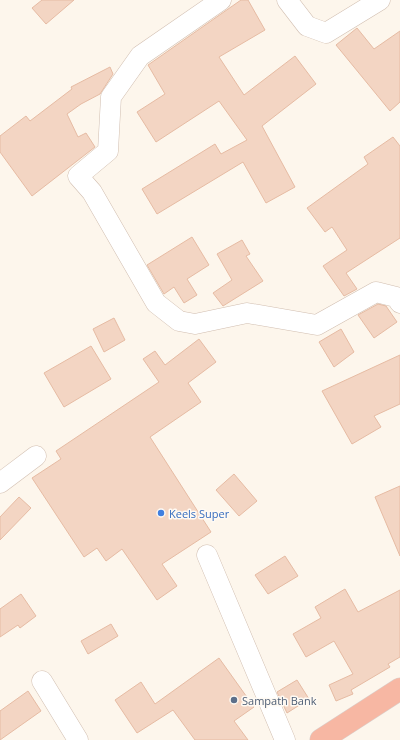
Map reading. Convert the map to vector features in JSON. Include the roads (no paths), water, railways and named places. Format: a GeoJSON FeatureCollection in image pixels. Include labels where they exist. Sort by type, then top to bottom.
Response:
{"type":"FeatureCollection","features":[{"type":"Feature","properties":{"kind":"highway"},"geometry":{"type":"LineString","coordinates":[[320,740],[400,689]]}},
{"type":"Feature","properties":{"kind":"street"},"geometry":{"type":"LineString","coordinates":[[221,0],[140,56],[111,98],[108,151],[78,176],[92,192],[156,303],[179,321],[195,324],[247,313],[317,325],[376,292],[396,297],[400,303]]}},
{"type":"Feature","properties":{"kind":"street"},"geometry":{"type":"LineString","coordinates":[[287,0],[307,26],[326,34],[380,0]]}},
{"type":"Feature","properties":{"kind":"street"},"geometry":{"type":"LineString","coordinates":[[0,483],[36,456]]}},
{"type":"Feature","properties":{"kind":"street"},"geometry":{"type":"LineString","coordinates":[[207,555],[285,740]]}},
{"type":"Feature","properties":{"kind":"street"},"geometry":{"type":"LineString","coordinates":[[42,681],[78,740]]}},
{"type":"Feature","properties":{"kind":"place","name":"Keels Super"},"geometry":{"type":"Point","coordinates":[161,513]}},
{"type":"Feature","properties":{"kind":"place","name":"Sampath Bank"},"geometry":{"type":"Point","coordinates":[234,700]}}]}
